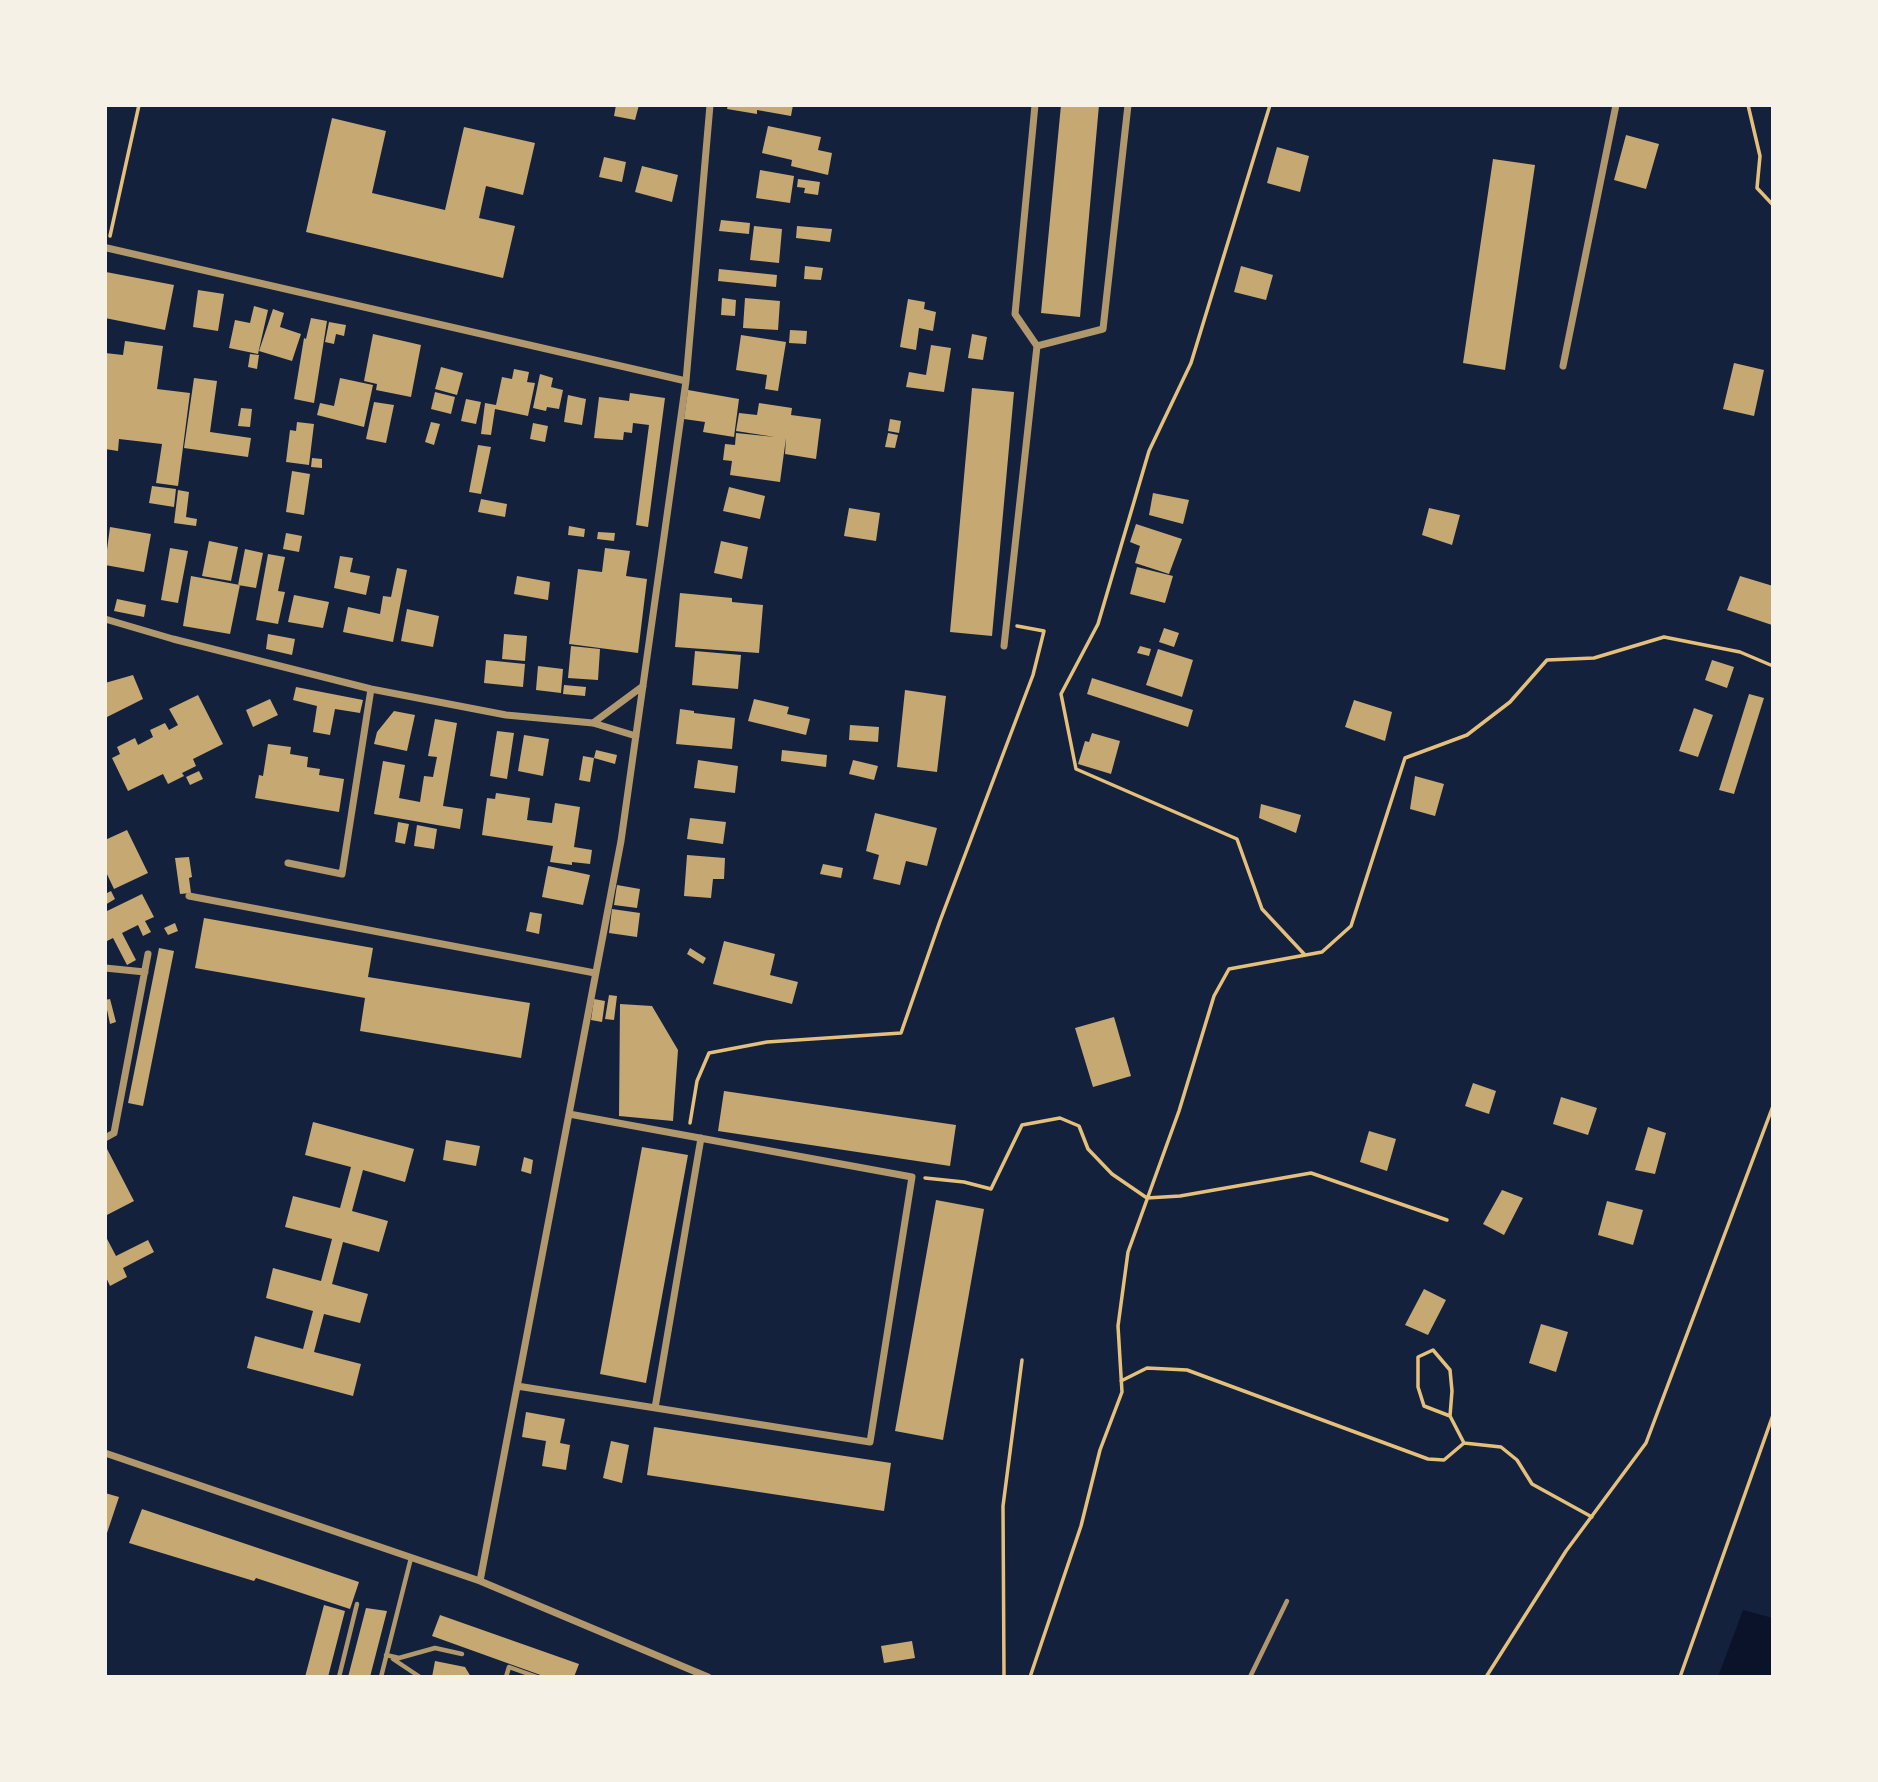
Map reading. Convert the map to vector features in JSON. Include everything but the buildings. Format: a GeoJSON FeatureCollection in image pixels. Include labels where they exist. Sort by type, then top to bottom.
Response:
{"type":"FeatureCollection","features":[{"type":"Feature","properties":{"kind":"street"},"geometry":{"type":"LineString","coordinates":[[480,1581],[621,841],[686,381],[710,105]]}},
{"type":"Feature","properties":{"kind":"street"},"geometry":{"type":"LineString","coordinates":[[1004,646],[1037,346],[1015,314],[1035,105]]}},
{"type":"Feature","properties":{"kind":"street"},"geometry":{"type":"LineString","coordinates":[[1037,346],[1103,330],[1128,105]]}},
{"type":"Feature","properties":{"kind":"street"},"geometry":{"type":"LineString","coordinates":[[1563,366],[1616,105]]}},
{"type":"Feature","properties":{"kind":"street"},"geometry":{"type":"LineString","coordinates":[[107,248],[686,381]]}},
{"type":"Feature","properties":{"kind":"street"},"geometry":{"type":"LineString","coordinates":[[105,619],[173,639],[371,688],[506,715],[593,723],[636,736]]}},
{"type":"Feature","properties":{"kind":"street"},"geometry":{"type":"LineString","coordinates":[[593,723],[643,686]]}},
{"type":"Feature","properties":{"kind":"street"},"geometry":{"type":"LineString","coordinates":[[288,863],[342,874],[371,688]]}},
{"type":"Feature","properties":{"kind":"street"},"geometry":{"type":"LineString","coordinates":[[189,896],[595,973]]}},
{"type":"Feature","properties":{"kind":"street"},"geometry":{"type":"LineString","coordinates":[[105,1138],[114,1133],[148,954]]}},
{"type":"Feature","properties":{"kind":"street"},"geometry":{"type":"LineString","coordinates":[[105,968],[145,972]]}},
{"type":"Feature","properties":{"kind":"street"},"geometry":{"type":"LineString","coordinates":[[517,1386],[870,1442],[912,1177],[569,1114]]}},
{"type":"Feature","properties":{"kind":"street"},"geometry":{"type":"LineString","coordinates":[[654,1408],[701,1138]]}},
{"type":"Feature","properties":{"kind":"street"},"geometry":{"type":"LineString","coordinates":[[105,1453],[480,1581],[709,1677]]}},
{"type":"Feature","properties":{"kind":"lane"},"geometry":{"type":"LineString","coordinates":[[381,1677],[411,1558]]}},
{"type":"Feature","properties":{"kind":"lane"},"geometry":{"type":"LineString","coordinates":[[1250,1677],[1287,1601]]}},
{"type":"Feature","properties":{"kind":"lane"},"geometry":{"type":"LineString","coordinates":[[339,1677],[356,1604]]}},
{"type":"Feature","properties":{"kind":"lane"},"geometry":{"type":"LineString","coordinates":[[386,1655],[399,1658],[435,1648],[462,1654]]}},
{"type":"Feature","properties":{"kind":"lane"},"geometry":{"type":"LineString","coordinates":[[386,1655],[420,1677]]}},
{"type":"Feature","properties":{"kind":"lane"},"geometry":{"type":"LineString","coordinates":[[506,1677],[509,1667],[537,1677]]}},
{"type":"Feature","properties":{"kind":"path"},"geometry":{"type":"LineString","coordinates":[[107,248],[139,105]]}},
{"type":"Feature","properties":{"kind":"path"},"geometry":{"type":"LineString","coordinates":[[1270,105],[1191,363],[1149,451],[1098,624],[1061,694],[1076,769],[1237,839],[1262,909],[1305,956]]}},
{"type":"Feature","properties":{"kind":"path"},"geometry":{"type":"LineString","coordinates":[[1748,105],[1760,156],[1757,188],[1773,205]]}},
{"type":"Feature","properties":{"kind":"path"},"geometry":{"type":"LineString","coordinates":[[687,1136],[697,1081],[709,1053],[767,1042],[901,1033],[940,920],[1033,675],[1044,631],[1007,625]]}},
{"type":"Feature","properties":{"kind":"path"},"geometry":{"type":"LineString","coordinates":[[1030,1677],[1081,1527],[1100,1450],[1122,1392],[1118,1326],[1128,1252],[1179,1111],[1214,996],[1229,969],[1322,952],[1351,926],[1405,758],[1467,735],[1510,702],[1547,660],[1594,658],[1664,637],[1740,652],[1773,666]]}},
{"type":"Feature","properties":{"kind":"path"},"geometry":{"type":"LineString","coordinates":[[1486,1677],[1566,1550],[1646,1443],[1773,1106]]}},
{"type":"Feature","properties":{"kind":"path"},"geometry":{"type":"LineString","coordinates":[[912,1177],[964,1182],[991,1189],[1022,1125],[1060,1118],[1079,1126],[1088,1149],[1112,1174],[1147,1198],[1180,1196],[1311,1172],[1447,1220]]}},
{"type":"Feature","properties":{"kind":"path"},"geometry":{"type":"LineString","coordinates":[[1450,1416],[1424,1406],[1418,1387],[1418,1357],[1433,1350],[1450,1370],[1450,1416],[1464,1443]]}},
{"type":"Feature","properties":{"kind":"path"},"geometry":{"type":"LineString","coordinates":[[1004,1677],[1003,1506],[1022,1360]]}},
{"type":"Feature","properties":{"kind":"path"},"geometry":{"type":"LineString","coordinates":[[1121,1381],[1147,1368],[1187,1370],[1429,1459],[1444,1460],[1464,1443],[1501,1447],[1517,1460],[1532,1484],[1592,1517]]}},
{"type":"Feature","properties":{"kind":"path"},"geometry":{"type":"LineString","coordinates":[[1680,1677],[1773,1415]]}},
{"type":"Feature","properties":{"kind":"water"},"geometry":{"type":"Polygon","coordinates":[[[1743,1610],[1773,1618],[1773,1677],[1718,1677],[1743,1610]]]}}]}
